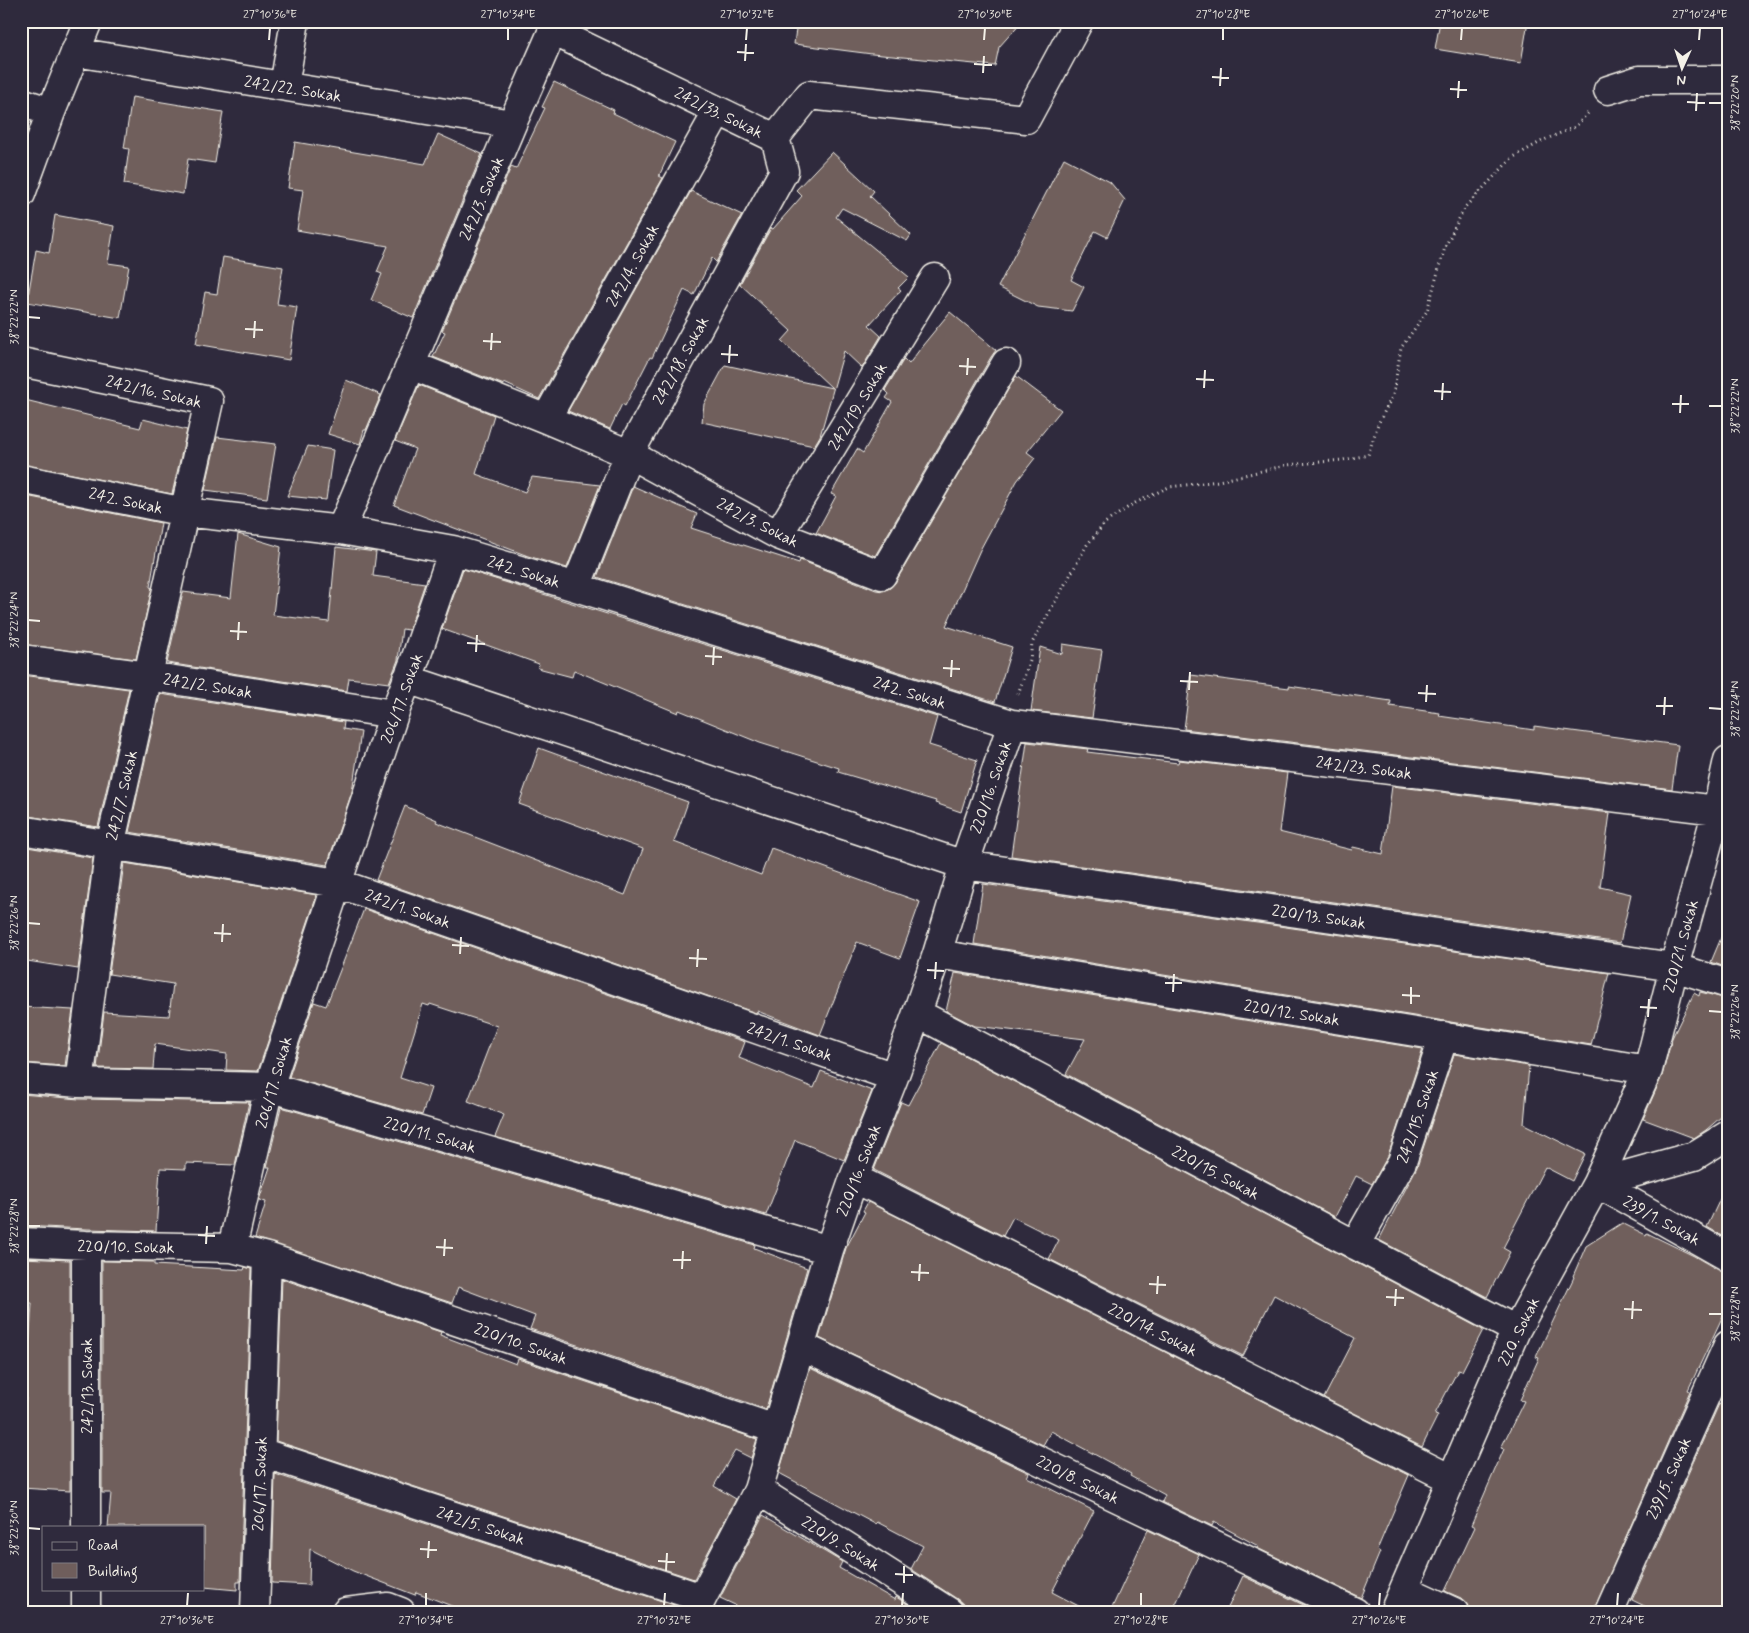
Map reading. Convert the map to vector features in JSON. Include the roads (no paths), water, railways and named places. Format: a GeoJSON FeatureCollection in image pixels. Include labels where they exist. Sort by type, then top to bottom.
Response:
{"type":"FeatureCollection","features":[{"type":"Feature","properties":{"kind":"street"},"geometry":{"type":"LineString","coordinates":[[21,194],[51,112],[88,21]]}},
{"type":"Feature","properties":{"kind":"street"},"geometry":{"type":"LineString","coordinates":[[284,86],[295,21]]}},
{"type":"Feature","properties":{"kind":"street","name":"242/33. Sokak"},"geometry":{"type":"LineString","coordinates":[[555,26],[718,111],[775,138],[809,95],[1026,119],[1079,21]]}},
{"type":"Feature","properties":{"kind":"street","name":"242/3. Sokak"},"geometry":{"type":"LineString","coordinates":[[341,530],[555,26]]}},
{"type":"Feature","properties":{"kind":"street","name":"242/22. Sokak"},"geometry":{"type":"LineString","coordinates":[[75,52],[512,124]]}},
{"type":"Feature","properties":{"kind":"street"},"geometry":{"type":"LineString","coordinates":[[1608,90],[1639,80],[1728,80]]}},
{"type":"Feature","properties":{"kind":"street"},"geometry":{"type":"LineString","coordinates":[[21,102],[51,112]]}},
{"type":"Feature","properties":{"kind":"street","name":"242/4. Sokak"},"geometry":{"type":"LineString","coordinates":[[546,419],[718,111]]}},
{"type":"Feature","properties":{"kind":"street","name":"242/18. Sokak"},"geometry":{"type":"LineString","coordinates":[[576,587],[629,454],[784,171],[775,138]]}},
{"type":"Feature","properties":{"kind":"street","name":"242/19. Sokak"},"geometry":{"type":"LineString","coordinates":[[778,534],[936,278]]}},
{"type":"Feature","properties":{"kind":"street","name":"242/16. Sokak"},"geometry":{"type":"LineString","coordinates":[[21,362],[209,401],[185,512]]}},
{"type":"Feature","properties":{"kind":"street","name":"242/3. Sokak"},"geometry":{"type":"LineString","coordinates":[[411,365],[629,454],[778,534],[882,575],[1006,363]]}},
{"type":"Feature","properties":{"kind":"street","name":"242. Sokak"},"geometry":{"type":"LineString","coordinates":[[21,479],[185,512],[341,530],[453,550],[1010,723]]}},
{"type":"Feature","properties":{"kind":"street","name":"242/7. Sokak"},"geometry":{"type":"LineString","coordinates":[[80,1083],[110,846],[185,512]]}},
{"type":"Feature","properties":{"kind":"street","name":"206/17. Sokak"},"geometry":{"type":"LineString","coordinates":[[232,1248],[269,1087],[394,714],[453,550]]}},
{"type":"Feature","properties":{"kind":"street","name":"242/2. Sokak"},"geometry":{"type":"LineString","coordinates":[[21,659],[148,676],[394,714]]}},
{"type":"Feature","properties":{"kind":"street","name":"220/13. Sokak"},"geometry":{"type":"LineString","coordinates":[[407,679],[964,865],[1674,967],[1728,984]]}},
{"type":"Feature","properties":{"kind":"street","name":"242/23. Sokak"},"geometry":{"type":"LineString","coordinates":[[1010,723],[1722,812]]}},
{"type":"Feature","properties":{"kind":"street","name":"220/16. Sokak"},"geometry":{"type":"LineString","coordinates":[[698,1605],[758,1490],[829,1250],[854,1178],[917,1013],[1010,723]]}},
{"type":"Feature","properties":{"kind":"street","name":"220/21. Sokak"},"geometry":{"type":"LineString","coordinates":[[1597,1184],[1648,1070],[1674,967],[1722,812],[1728,760]]}},
{"type":"Feature","properties":{"kind":"street","name":"242/1. Sokak"},"geometry":{"type":"LineString","coordinates":[[21,830],[337,883],[894,1077]]}},
{"type":"Feature","properties":{"kind":"street","name":"220/12. Sokak"},"geometry":{"type":"LineString","coordinates":[[937,954],[1648,1070]]}},
{"type":"Feature","properties":{"kind":"street","name":"220/15. Sokak"},"geometry":{"type":"LineString","coordinates":[[917,1013],[1516,1330]]}},
{"type":"Feature","properties":{"kind":"street","name":"242/15. Sokak"},"geometry":{"type":"LineString","coordinates":[[1355,1245],[1402,1162],[1444,1036]]}},
{"type":"Feature","properties":{"kind":"street","name":"220/11. Sokak"},"geometry":{"type":"LineString","coordinates":[[21,1078],[80,1083],[269,1087],[829,1250]]}},
{"type":"Feature","properties":{"kind":"street"},"geometry":{"type":"LineString","coordinates":[[1597,1184],[1694,1156],[1728,1135]]}},
{"type":"Feature","properties":{"kind":"street","name":"220/14. Sokak"},"geometry":{"type":"LineString","coordinates":[[854,1178],[1451,1479]]}},
{"type":"Feature","properties":{"kind":"street","name":"239/1. Sokak"},"geometry":{"type":"LineString","coordinates":[[1597,1184],[1728,1257]]}},
{"type":"Feature","properties":{"kind":"street","name":"220. Sokak"},"geometry":{"type":"LineString","coordinates":[[1399,1600],[1516,1330],[1597,1184]]}},
{"type":"Feature","properties":{"kind":"street","name":"220/10. Sokak"},"geometry":{"type":"LineString","coordinates":[[21,1242],[232,1248]]}},
{"type":"Feature","properties":{"kind":"street","name":"242/13. Sokak"},"geometry":{"type":"LineString","coordinates":[[86,1245],[86,1526]]}},
{"type":"Feature","properties":{"kind":"street"},"geometry":{"type":"LineString","coordinates":[[232,1248],[267,1257]]}},
{"type":"Feature","properties":{"kind":"street","name":"206/17. Sokak"},"geometry":{"type":"LineString","coordinates":[[255,1612],[267,1257]]}},
{"type":"Feature","properties":{"kind":"street","name":"220/10. Sokak"},"geometry":{"type":"LineString","coordinates":[[267,1257],[775,1429]]}},
{"type":"Feature","properties":{"kind":"street","name":"239/5. Sokak"},"geometry":{"type":"LineString","coordinates":[[1608,1612],[1728,1345]]}},
{"type":"Feature","properties":{"kind":"street","name":"220/8. Sokak"},"geometry":{"type":"LineString","coordinates":[[801,1346],[1355,1612]]}},
{"type":"Feature","properties":{"kind":"street","name":"242/5. Sokak"},"geometry":{"type":"LineString","coordinates":[[260,1452],[698,1605]]}},
{"type":"Feature","properties":{"kind":"street","name":"220/9. Sokak"},"geometry":{"type":"LineString","coordinates":[[758,1490],[949,1612]]}},
{"type":"Feature","properties":{"kind":"street"},"geometry":{"type":"LineString","coordinates":[[86,1590],[86,1612]]}},
{"type":"Feature","properties":{"kind":"street"},"geometry":{"type":"LineString","coordinates":[[1399,1600],[1454,1612]]}},
{"type":"Feature","properties":{"kind":"street"},"geometry":{"type":"LineString","coordinates":[[346,1612],[388,1607],[401,1612]]}}]}
